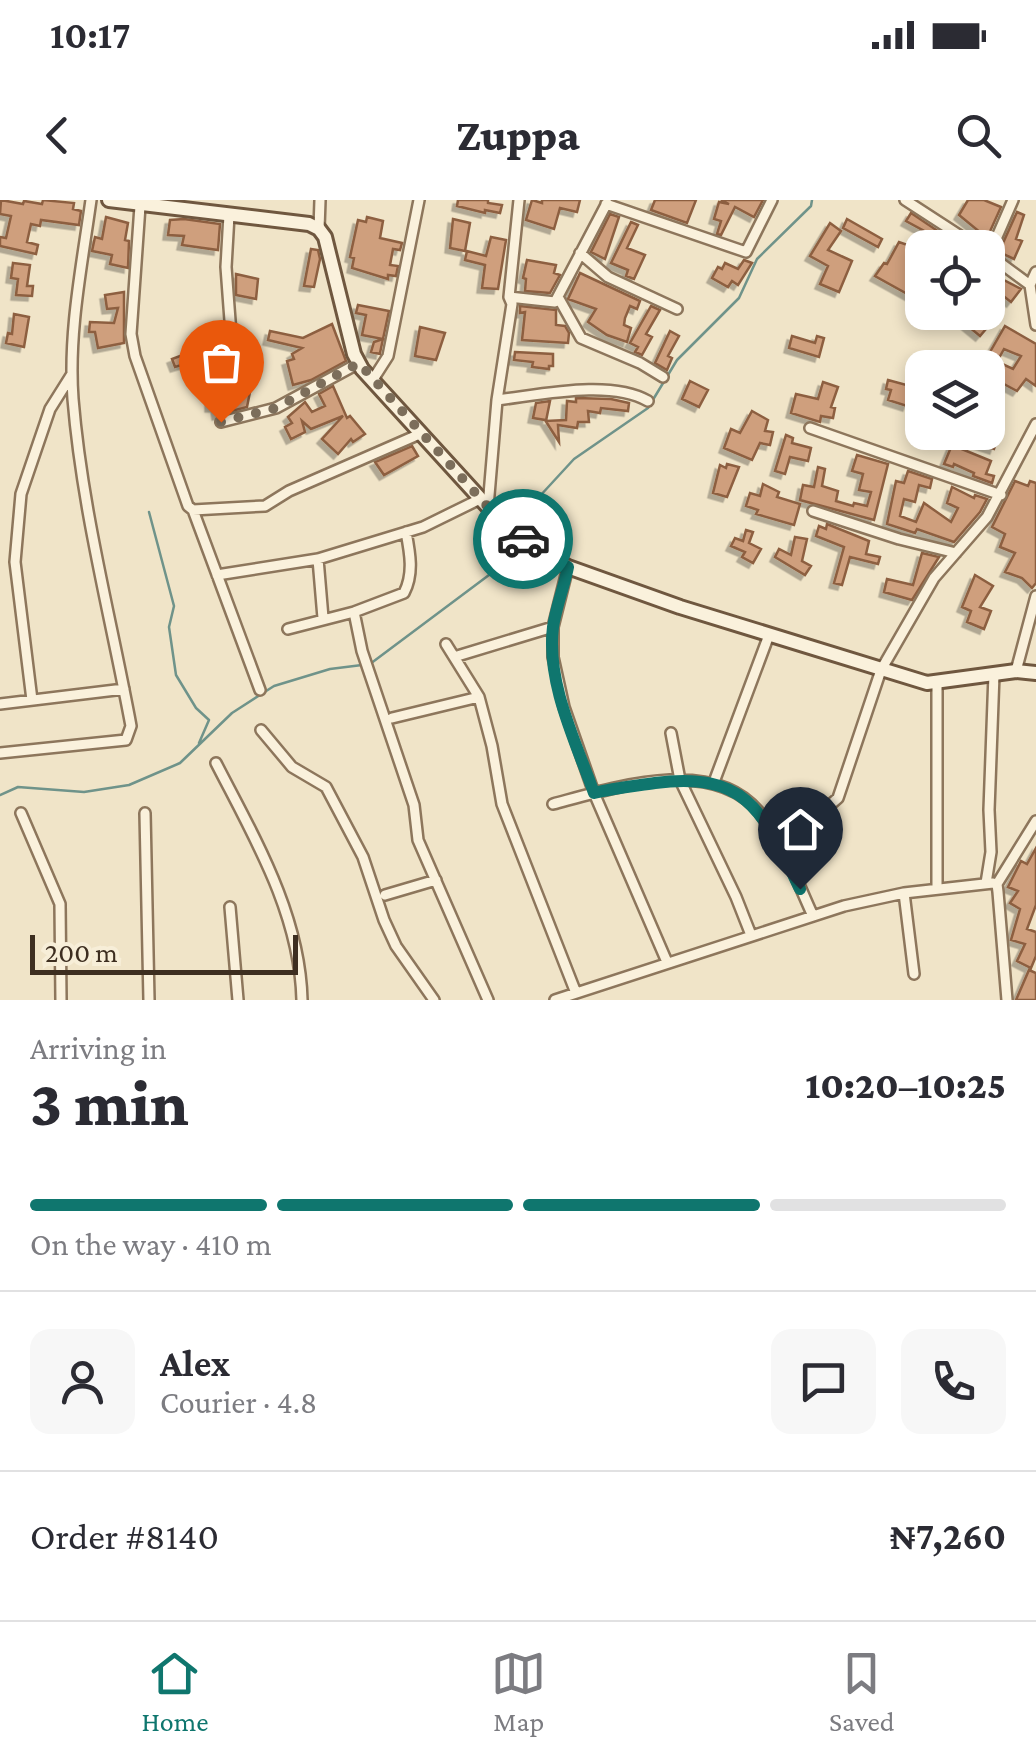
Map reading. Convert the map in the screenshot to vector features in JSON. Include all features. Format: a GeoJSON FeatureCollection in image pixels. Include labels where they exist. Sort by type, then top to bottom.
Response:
{"type":"FeatureCollection","features":[{"type":"Feature","properties":{"kind":"street"},"geometry":{"type":"LineString","coordinates":[[0,753],[126,740],[131,726],[89,509],[73,399],[76,316],[91,200]]}},
{"type":"Feature","properties":{"kind":"street"},"geometry":{"type":"LineString","coordinates":[[109,200],[140,206],[200,206],[229,215],[309,224],[319,229],[325,237],[344,319],[359,363],[508,527],[528,544],[568,567],[768,635],[936,683],[1036,672]]}},
{"type":"Feature","properties":{"kind":"street"},"geometry":{"type":"LineString","coordinates":[[319,229],[320,200]]}},
{"type":"Feature","properties":{"kind":"street"},"geometry":{"type":"LineString","coordinates":[[372,380],[388,356],[419,200]]}},
{"type":"Feature","properties":{"kind":"street"},"geometry":{"type":"LineString","coordinates":[[484,503],[496,448],[519,200]]}},
{"type":"Feature","properties":{"kind":"street"},"geometry":{"type":"LineString","coordinates":[[509,297],[555,302],[607,202],[746,252],[772,200]]}},
{"type":"Feature","properties":{"kind":"street"},"geometry":{"type":"LineString","coordinates":[[905,200],[951,230]]}},
{"type":"Feature","properties":{"kind":"street"},"geometry":{"type":"LineString","coordinates":[[999,230],[1013,200]]}},
{"type":"Feature","properties":{"kind":"street"},"geometry":{"type":"LineString","coordinates":[[140,206],[131,334],[188,506],[260,690]]}},
{"type":"Feature","properties":{"kind":"street"},"geometry":{"type":"LineString","coordinates":[[229,215],[226,268],[234,374]]}},
{"type":"Feature","properties":{"kind":"street"},"geometry":{"type":"LineString","coordinates":[[580,253],[608,277],[678,310]]}},
{"type":"Feature","properties":{"kind":"street"},"geometry":{"type":"LineString","coordinates":[[1005,267],[1030,285]]}},
{"type":"Feature","properties":{"kind":"street"},"geometry":{"type":"LineString","coordinates":[[1036,272],[1030,285],[1036,325]]}},
{"type":"Feature","properties":{"kind":"street"},"geometry":{"type":"LineString","coordinates":[[558,297],[581,338],[663,376]]}},
{"type":"Feature","properties":{"kind":"street"},"geometry":{"type":"LineString","coordinates":[[221,422],[276,408],[359,363]]}},
{"type":"Feature","properties":{"kind":"street"},"geometry":{"type":"LineString","coordinates":[[32,700],[15,562],[21,494],[50,410],[73,371]]}},
{"type":"Feature","properties":{"kind":"street"},"geometry":{"type":"LineString","coordinates":[[498,400],[579,391],[632,392],[648,401]]}},
{"type":"Feature","properties":{"kind":"street"},"geometry":{"type":"LineString","coordinates":[[774,836],[822,812],[838,798],[881,670],[934,578],[972,538],[1001,495],[1036,424]]}},
{"type":"Feature","properties":{"kind":"street"},"geometry":{"type":"LineString","coordinates":[[810,428],[1001,495]]}},
{"type":"Feature","properties":{"kind":"street"},"geometry":{"type":"LineString","coordinates":[[192,510],[265,506],[289,491],[422,433]]}},
{"type":"Feature","properties":{"kind":"street"},"geometry":{"type":"LineString","coordinates":[[217,576],[318,558],[484,503]]}},
{"type":"Feature","properties":{"kind":"street"},"geometry":{"type":"LineString","coordinates":[[814,511],[956,553]]}},
{"type":"Feature","properties":{"kind":"street"},"geometry":{"type":"LineString","coordinates":[[288,629],[354,612],[404,593],[409,584],[411,560],[406,532]]}},
{"type":"Feature","properties":{"kind":"street"},"geometry":{"type":"LineString","coordinates":[[318,558],[323,618]]}},
{"type":"Feature","properties":{"kind":"street"},"geometry":{"type":"LineString","coordinates":[[568,567],[553,627],[552,657],[564,707],[594,793],[667,962]]}},
{"type":"Feature","properties":{"kind":"street"},"geometry":{"type":"LineString","coordinates":[[1016,672],[1036,596]]}},
{"type":"Feature","properties":{"kind":"street"},"geometry":{"type":"LineString","coordinates":[[354,612],[362,651],[414,805],[418,840],[488,1000]]}},
{"type":"Feature","properties":{"kind":"street"},"geometry":{"type":"LineString","coordinates":[[454,658],[553,627]]}},
{"type":"Feature","properties":{"kind":"street"},"geometry":{"type":"LineString","coordinates":[[714,782],[768,635]]}},
{"type":"Feature","properties":{"kind":"street"},"geometry":{"type":"LineString","coordinates":[[446,644],[478,697],[502,804],[576,992]]}},
{"type":"Feature","properties":{"kind":"street"},"geometry":{"type":"LineString","coordinates":[[994,674],[989,810],[992,884],[1007,1000]]}},
{"type":"Feature","properties":{"kind":"street"},"geometry":{"type":"LineString","coordinates":[[936,683],[937,888]]}},
{"type":"Feature","properties":{"kind":"street"},"geometry":{"type":"LineString","coordinates":[[0,704],[124,689]]}},
{"type":"Feature","properties":{"kind":"street"},"geometry":{"type":"LineString","coordinates":[[392,718],[478,697]]}},
{"type":"Feature","properties":{"kind":"street"},"geometry":{"type":"LineString","coordinates":[[260,730],[292,767],[326,786],[363,857],[396,946],[434,1000]]}},
{"type":"Feature","properties":{"kind":"street"},"geometry":{"type":"LineString","coordinates":[[671,733],[680,780],[752,935]]}},
{"type":"Feature","properties":{"kind":"street"},"geometry":{"type":"LineString","coordinates":[[216,763],[265,856],[286,914],[301,975],[302,1000]]}},
{"type":"Feature","properties":{"kind":"street"},"geometry":{"type":"LineString","coordinates":[[553,804],[594,793],[680,780],[714,782],[737,792],[757,810],[813,916]]}},
{"type":"Feature","properties":{"kind":"street"},"geometry":{"type":"LineString","coordinates":[[145,813],[149,1000]]}},
{"type":"Feature","properties":{"kind":"street"},"geometry":{"type":"LineString","coordinates":[[21,814],[60,904],[61,1000]]}},
{"type":"Feature","properties":{"kind":"street"},"geometry":{"type":"LineString","coordinates":[[992,884],[1036,822]]}},
{"type":"Feature","properties":{"kind":"street"},"geometry":{"type":"LineString","coordinates":[[385,895],[436,880]]}},
{"type":"Feature","properties":{"kind":"street"},"geometry":{"type":"LineString","coordinates":[[556,1000],[813,916],[904,893],[992,884]]}},
{"type":"Feature","properties":{"kind":"street"},"geometry":{"type":"LineString","coordinates":[[904,893],[914,974]]}},
{"type":"Feature","properties":{"kind":"street"},"geometry":{"type":"LineString","coordinates":[[230,907],[238,1000]]}},
{"type":"Feature","properties":{"kind":"building"},"geometry":{"type":"Polygon","coordinates":[[[1,200],[23,204],[42,204],[43,200],[74,203],[73,209],[81,211],[79,225],[41,220],[40,226],[31,224],[27,242],[38,245],[36,254],[0,246],[0,237],[6,238],[11,216],[0,214],[1,200]]]}},
{"type":"Feature","properties":{"kind":"building"},"geometry":{"type":"Polygon","coordinates":[[[458,200],[488,200],[502,205],[500,213],[485,213],[457,206],[458,200]]]}},
{"type":"Feature","properties":{"kind":"building"},"geometry":{"type":"Polygon","coordinates":[[[532,200],[580,200],[577,212],[560,208],[554,229],[526,220],[532,200]]]}},
{"type":"Feature","properties":{"kind":"building"},"geometry":{"type":"Polygon","coordinates":[[[655,200],[696,200],[687,223],[651,210],[655,200]]]}},
{"type":"Feature","properties":{"kind":"building"},"geometry":{"type":"Polygon","coordinates":[[[721,200],[763,200],[754,217],[735,207],[721,235],[717,234],[721,221],[714,219],[719,202],[729,204],[721,200]]]}},
{"type":"Feature","properties":{"kind":"building"},"geometry":{"type":"Polygon","coordinates":[[[968,200],[984,200],[1001,207],[991,230],[977,230],[959,215],[968,200]]]}},
{"type":"Feature","properties":{"kind":"building"},"geometry":{"type":"Polygon","coordinates":[[[1017,212],[1024,215],[1016,239],[1022,241],[1014,259],[1005,255],[1005,239],[1017,212]]]}},
{"type":"Feature","properties":{"kind":"building"},"geometry":{"type":"Polygon","coordinates":[[[911,213],[936,230],[922,230],[906,221],[911,213]]]}},
{"type":"Feature","properties":{"kind":"building"},"geometry":{"type":"Polygon","coordinates":[[[610,214],[619,217],[605,259],[591,252],[610,214]]]}},
{"type":"Feature","properties":{"kind":"building"},"geometry":{"type":"Polygon","coordinates":[[[106,217],[128,223],[128,268],[110,264],[112,255],[92,251],[95,237],[102,239],[106,217]]]}},
{"type":"Feature","properties":{"kind":"building"},"geometry":{"type":"Polygon","coordinates":[[[367,217],[383,221],[380,238],[402,243],[400,250],[393,249],[390,265],[398,266],[396,276],[388,275],[388,279],[352,268],[354,258],[350,257],[358,220],[366,222],[367,217]]]}},
{"type":"Feature","properties":{"kind":"building"},"geometry":{"type":"Polygon","coordinates":[[[453,219],[470,223],[465,251],[450,248],[453,219]]]}},
{"type":"Feature","properties":{"kind":"building"},"geometry":{"type":"Polygon","coordinates":[[[847,219],[882,239],[878,247],[843,228],[847,219]]]}},
{"type":"Feature","properties":{"kind":"building"},"geometry":{"type":"Polygon","coordinates":[[[170,220],[220,224],[218,250],[182,245],[184,236],[168,235],[170,220]]]}},
{"type":"Feature","properties":{"kind":"building"},"geometry":{"type":"Polygon","coordinates":[[[631,222],[638,225],[627,248],[645,255],[634,279],[626,276],[628,270],[611,263],[631,222]]]}},
{"type":"Feature","properties":{"kind":"building"},"geometry":{"type":"Polygon","coordinates":[[[830,223],[841,231],[828,250],[852,261],[839,292],[820,284],[828,266],[810,256],[830,223]]]}},
{"type":"Feature","properties":{"kind":"building"},"geometry":{"type":"Polygon","coordinates":[[[491,237],[506,240],[498,289],[482,288],[485,265],[465,260],[467,251],[486,256],[491,237]]]}},
{"type":"Feature","properties":{"kind":"building"},"geometry":{"type":"Polygon","coordinates":[[[899,242],[905,244],[905,293],[875,276],[899,242]]]}},
{"type":"Feature","properties":{"kind":"building"},"geometry":{"type":"Polygon","coordinates":[[[311,249],[318,250],[320,259],[314,287],[304,286],[311,249]]]}},
{"type":"Feature","properties":{"kind":"building"},"geometry":{"type":"Polygon","coordinates":[[[527,260],[556,265],[554,273],[560,275],[550,293],[525,291],[527,260]]]}},
{"type":"Feature","properties":{"kind":"building"},"geometry":{"type":"Polygon","coordinates":[[[744,260],[752,263],[738,285],[732,281],[728,287],[712,278],[725,263],[738,269],[744,260]]]}},
{"type":"Feature","properties":{"kind":"building"},"geometry":{"type":"Polygon","coordinates":[[[13,263],[30,265],[27,286],[33,286],[32,296],[16,295],[18,279],[11,278],[13,263]]]}},
{"type":"Feature","properties":{"kind":"building"},"geometry":{"type":"Polygon","coordinates":[[[580,273],[640,301],[637,309],[630,306],[625,318],[624,325],[631,328],[627,342],[588,322],[596,309],[568,299],[580,273]]]}},
{"type":"Feature","properties":{"kind":"building"},"geometry":{"type":"Polygon","coordinates":[[[236,274],[258,279],[256,299],[236,295],[236,274]]]}},
{"type":"Feature","properties":{"kind":"building"},"geometry":{"type":"Polygon","coordinates":[[[1005,281],[1021,289],[1011,302],[1005,297],[1005,281]]]}},
{"type":"Feature","properties":{"kind":"building"},"geometry":{"type":"Polygon","coordinates":[[[124,292],[124,343],[98,348],[95,332],[89,332],[90,322],[114,323],[118,308],[107,309],[105,295],[124,292]]]}},
{"type":"Feature","properties":{"kind":"building"},"geometry":{"type":"Polygon","coordinates":[[[358,305],[389,311],[380,354],[371,352],[374,342],[383,339],[362,335],[366,315],[356,313],[358,305]]]}},
{"type":"Feature","properties":{"kind":"building"},"geometry":{"type":"Polygon","coordinates":[[[520,306],[556,310],[556,325],[565,326],[568,343],[522,340],[525,312],[520,313],[520,306]]]}},
{"type":"Feature","properties":{"kind":"building"},"geometry":{"type":"Polygon","coordinates":[[[651,306],[660,310],[646,334],[652,337],[642,355],[630,343],[651,306]]]}},
{"type":"Feature","properties":{"kind":"building"},"geometry":{"type":"Polygon","coordinates":[[[14,314],[29,317],[24,347],[6,343],[8,333],[12,334],[14,314]]]}},
{"type":"Feature","properties":{"kind":"building"},"geometry":{"type":"Polygon","coordinates":[[[332,324],[346,361],[293,385],[287,361],[294,359],[292,354],[302,348],[268,340],[270,331],[303,338],[332,324]]]}},
{"type":"Feature","properties":{"kind":"building"},"geometry":{"type":"Polygon","coordinates":[[[1005,326],[1036,344],[1036,386],[1026,379],[1017,391],[1005,385],[1005,365],[1013,369],[1021,356],[1004,349],[991,350],[1005,326]]]}},
{"type":"Feature","properties":{"kind":"building"},"geometry":{"type":"Polygon","coordinates":[[[420,327],[445,333],[436,360],[415,356],[420,327]]]}},
{"type":"Feature","properties":{"kind":"building"},"geometry":{"type":"Polygon","coordinates":[[[670,331],[679,336],[668,356],[672,358],[667,370],[655,363],[670,331]]]}},
{"type":"Feature","properties":{"kind":"building"},"geometry":{"type":"Polygon","coordinates":[[[792,336],[815,343],[817,336],[824,338],[819,357],[789,348],[792,336]]]}},
{"type":"Feature","properties":{"kind":"building"},"geometry":{"type":"Polygon","coordinates":[[[515,352],[553,354],[553,366],[532,367],[533,362],[514,360],[515,352]]]}},
{"type":"Feature","properties":{"kind":"building"},"geometry":{"type":"Polygon","coordinates":[[[188,353],[224,353],[225,360],[203,362],[204,372],[190,374],[188,363],[175,367],[172,359],[188,353]]]}},
{"type":"Feature","properties":{"kind":"building"},"geometry":{"type":"Polygon","coordinates":[[[240,380],[252,382],[247,407],[217,415],[216,407],[210,407],[210,399],[236,395],[240,380]]]}},
{"type":"Feature","properties":{"kind":"building"},"geometry":{"type":"Polygon","coordinates":[[[888,380],[905,385],[905,405],[888,400],[891,390],[886,389],[888,380]]]}},
{"type":"Feature","properties":{"kind":"building"},"geometry":{"type":"Polygon","coordinates":[[[690,381],[708,390],[699,407],[682,399],[690,381]]]}},
{"type":"Feature","properties":{"kind":"building"},"geometry":{"type":"Polygon","coordinates":[[[823,382],[838,387],[831,407],[835,408],[833,418],[821,416],[820,422],[791,413],[796,394],[818,399],[823,382]]]}},
{"type":"Feature","properties":{"kind":"building"},"geometry":{"type":"Polygon","coordinates":[[[333,386],[347,418],[350,416],[365,434],[353,442],[351,439],[338,454],[322,439],[343,416],[311,429],[302,421],[305,432],[291,439],[285,427],[292,423],[288,417],[305,402],[312,412],[325,406],[319,394],[333,386]]]}},
{"type":"Feature","properties":{"kind":"building"},"geometry":{"type":"Polygon","coordinates":[[[576,398],[629,403],[628,411],[588,411],[589,422],[578,422],[577,428],[558,425],[559,442],[545,420],[533,418],[536,403],[550,401],[546,421],[566,420],[567,401],[576,402],[576,398]]]}},
{"type":"Feature","properties":{"kind":"building"},"geometry":{"type":"Polygon","coordinates":[[[752,411],[768,420],[765,431],[773,432],[770,445],[760,443],[752,460],[724,448],[731,429],[740,433],[752,411]]]}},
{"type":"Feature","properties":{"kind":"building"},"geometry":{"type":"Polygon","coordinates":[[[786,435],[793,438],[792,443],[811,448],[808,461],[790,457],[785,474],[775,471],[786,435]]]}},
{"type":"Feature","properties":{"kind":"building"},"geometry":{"type":"Polygon","coordinates":[[[412,446],[418,456],[384,475],[375,462],[412,446]]]}},
{"type":"Feature","properties":{"kind":"building"},"geometry":{"type":"Polygon","coordinates":[[[950,450],[964,450],[991,461],[986,474],[994,476],[992,483],[954,464],[944,464],[950,450]]]}},
{"type":"Feature","properties":{"kind":"building"},"geometry":{"type":"Polygon","coordinates":[[[857,455],[888,464],[874,520],[800,500],[803,485],[814,487],[818,467],[825,469],[822,486],[838,491],[836,501],[867,506],[871,492],[859,490],[863,474],[852,471],[857,455]]]}},
{"type":"Feature","properties":{"kind":"building"},"geometry":{"type":"Polygon","coordinates":[[[727,464],[739,467],[727,497],[713,493],[720,465],[726,468],[727,464]]]}},
{"type":"Feature","properties":{"kind":"building"},"geometry":{"type":"Polygon","coordinates":[[[908,471],[932,479],[930,488],[919,485],[915,502],[904,499],[900,516],[916,522],[924,503],[951,522],[958,508],[947,503],[952,487],[974,498],[975,495],[987,499],[954,542],[887,524],[896,481],[904,483],[908,471]]]}},
{"type":"Feature","properties":{"kind":"building"},"geometry":{"type":"Polygon","coordinates":[[[1015,481],[1028,486],[1030,481],[1036,483],[1036,583],[1032,588],[1022,578],[1005,572],[1015,553],[1000,547],[1005,534],[992,527],[1015,481]]]}},
{"type":"Feature","properties":{"kind":"building"},"geometry":{"type":"Polygon","coordinates":[[[763,484],[779,492],[777,497],[800,504],[794,525],[756,514],[758,510],[746,506],[750,493],[760,496],[763,484]]]}},
{"type":"Feature","properties":{"kind":"building"},"geometry":{"type":"Polygon","coordinates":[[[827,524],[869,541],[866,554],[880,557],[878,564],[850,557],[842,585],[834,583],[844,547],[816,536],[819,526],[826,529],[827,524]]]}},
{"type":"Feature","properties":{"kind":"building"},"geometry":{"type":"Polygon","coordinates":[[[746,530],[753,532],[749,543],[761,549],[753,563],[742,557],[745,552],[731,546],[735,538],[743,541],[746,530]]]}},
{"type":"Feature","properties":{"kind":"building"},"geometry":{"type":"Polygon","coordinates":[[[795,537],[807,539],[802,561],[811,566],[805,575],[775,557],[779,549],[791,555],[795,537]]]}},
{"type":"Feature","properties":{"kind":"building"},"geometry":{"type":"Polygon","coordinates":[[[922,553],[939,557],[912,600],[884,592],[887,579],[913,585],[922,553]]]}},
{"type":"Feature","properties":{"kind":"building"},"geometry":{"type":"Polygon","coordinates":[[[975,575],[993,586],[980,607],[991,611],[984,629],[967,622],[971,611],[962,607],[975,575]]]}},
{"type":"Feature","properties":{"kind":"building"},"geometry":{"type":"Polygon","coordinates":[[[1036,848],[1036,905],[1027,929],[1036,932],[1036,956],[1031,968],[1017,961],[1025,944],[1011,940],[1020,909],[1010,903],[1018,891],[1008,887],[1021,861],[1027,864],[1036,848]]]}},
{"type":"Feature","properties":{"kind":"building"},"geometry":{"type":"Polygon","coordinates":[[[1029,970],[1036,973],[1036,1000],[1016,1000],[1029,970]]]}},
{"type":"Feature","properties":{"kind":"waterway"},"geometry":{"type":"LineString","coordinates":[[526,532],[534,523],[539,497],[574,459],[648,408],[677,360],[739,298],[757,259],[811,206],[812,200]]}},
{"type":"Feature","properties":{"kind":"waterway"},"geometry":{"type":"LineString","coordinates":[[149,512],[174,606],[169,627],[176,675],[196,708],[209,720],[199,743]]}},
{"type":"Feature","properties":{"kind":"waterway"},"geometry":{"type":"LineString","coordinates":[[370,664],[493,572],[518,542]]}},
{"type":"Feature","properties":{"kind":"waterway"},"geometry":{"type":"LineString","coordinates":[[0,795],[18,787],[84,792],[129,785],[180,763],[232,713],[274,686],[330,669],[362,665]]}},
{"type":"Feature","properties":{"kind":"way so far"},"geometry":{"type":"LineString","coordinates":[[221,422],[276,408],[359,363],[488,507],[523,539]]}},
{"type":"Feature","properties":{"kind":"route"},"geometry":{"type":"LineString","coordinates":[[523,539],[568,567],[553,627],[552,657],[564,707],[594,793],[680,780],[714,782],[737,792],[757,810],[774,836],[800,889]]}}]}
